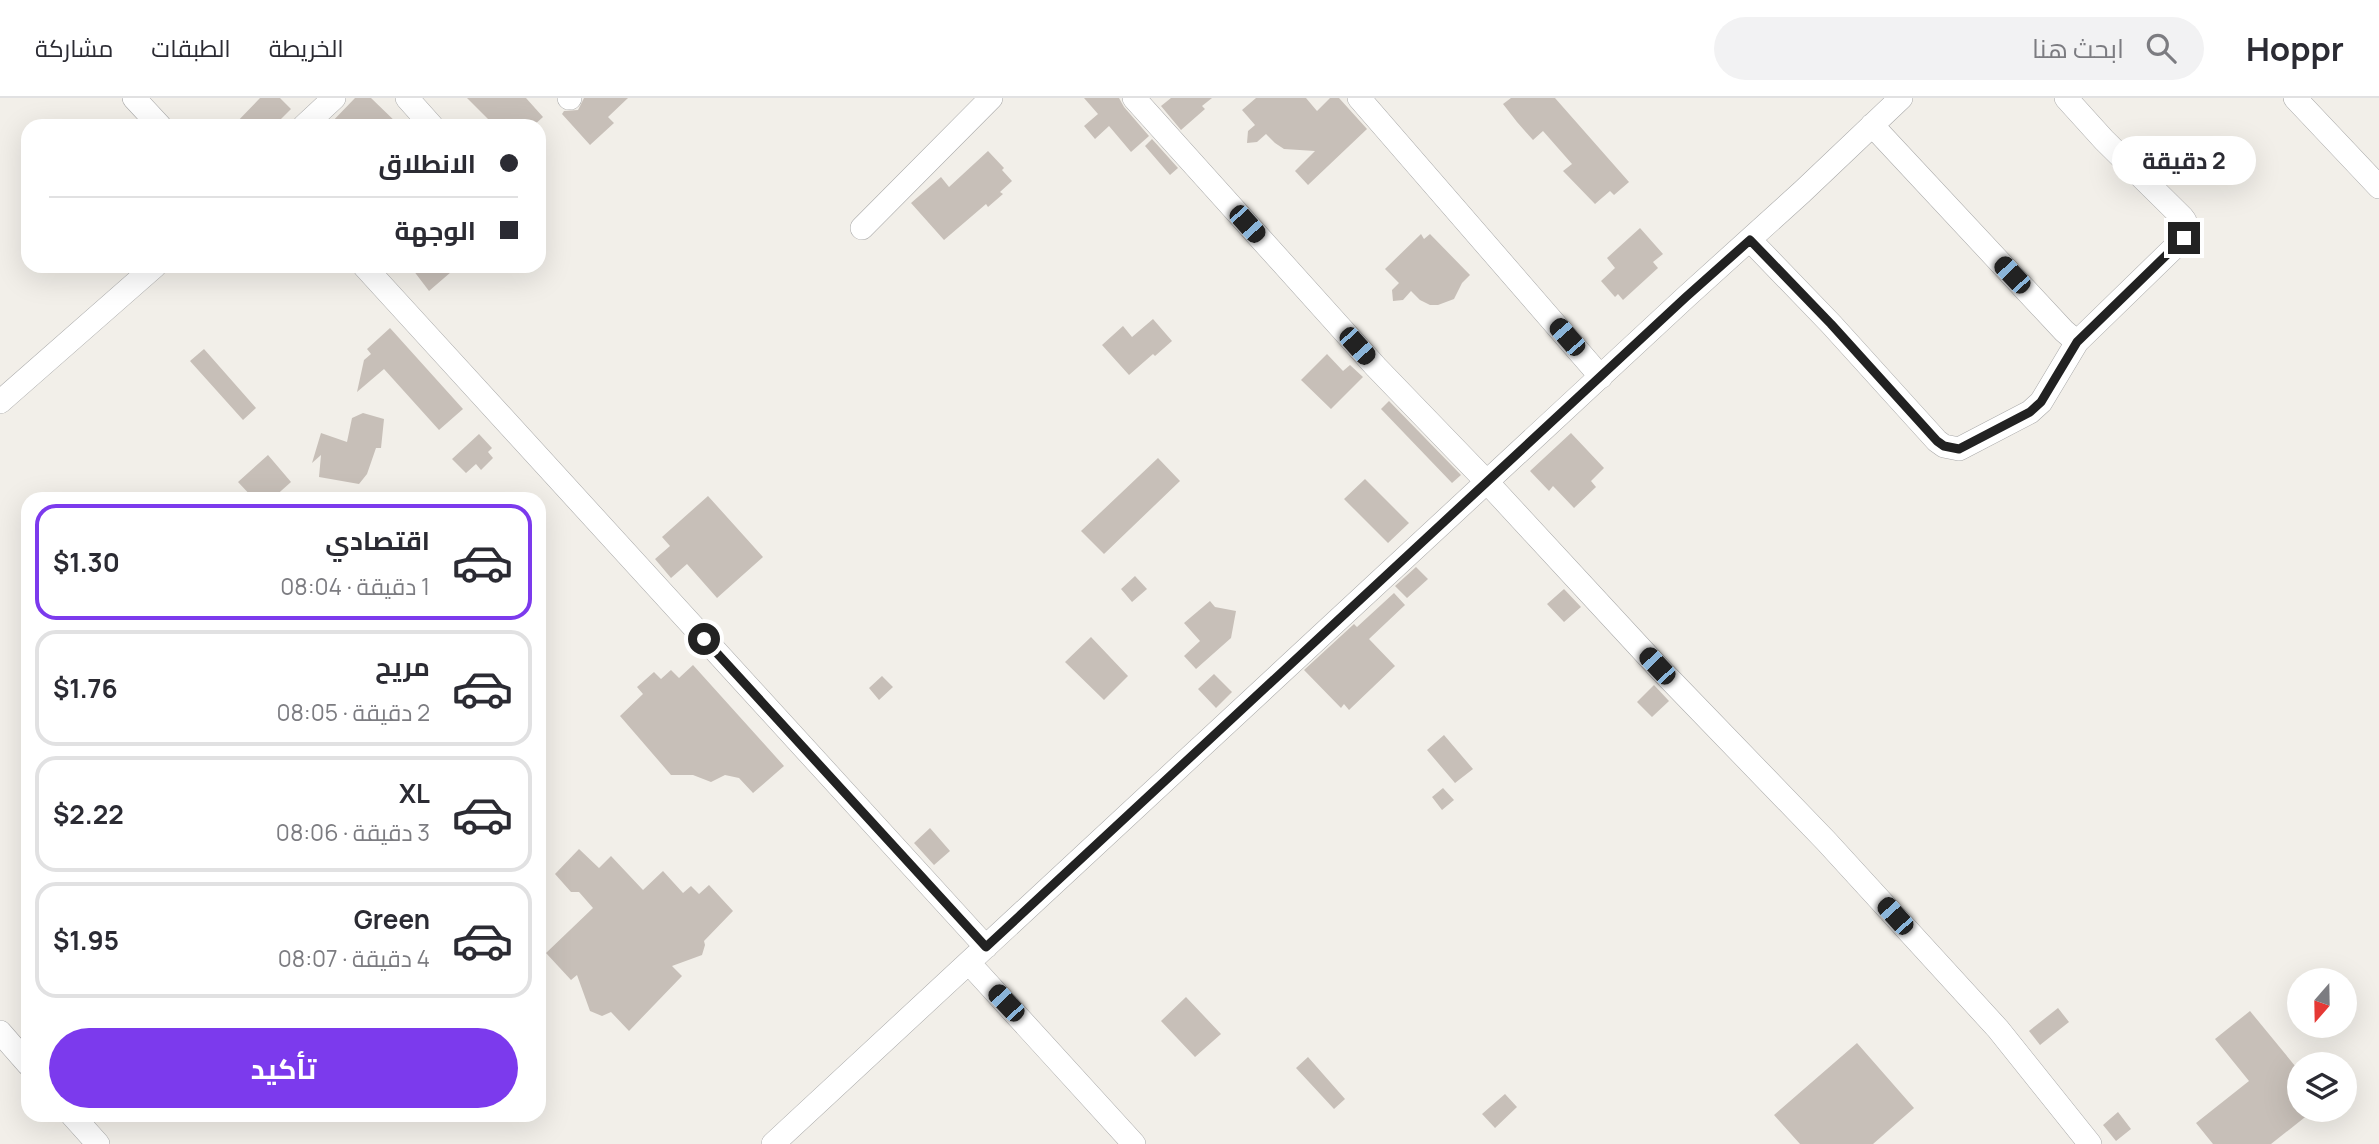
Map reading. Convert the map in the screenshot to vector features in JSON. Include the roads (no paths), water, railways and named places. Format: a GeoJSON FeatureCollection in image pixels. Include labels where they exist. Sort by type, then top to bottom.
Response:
{"type":"FeatureCollection","features":[{"type":"Feature","properties":{"kind":"street"},"geometry":{"type":"LineString","coordinates":[[134,98],[154,119]]}},
{"type":"Feature","properties":{"kind":"street"},"geometry":{"type":"LineString","coordinates":[[312,119],[334,98]]}},
{"type":"Feature","properties":{"kind":"street"},"geometry":{"type":"LineString","coordinates":[[407,98],[426,119]]}},
{"type":"Feature","properties":{"kind":"street"},"geometry":{"type":"LineString","coordinates":[[862,228],[991,98]]}},
{"type":"Feature","properties":{"kind":"street"},"geometry":{"type":"LineString","coordinates":[[1133,98],[1376,367],[1926,950],[1998,1029],[2090,1144]]}},
{"type":"Feature","properties":{"kind":"street"},"geometry":{"type":"LineString","coordinates":[[1359,98],[1601,377]]}},
{"type":"Feature","properties":{"kind":"street"},"geometry":{"type":"LineString","coordinates":[[774,1144],[1901,98]]}},
{"type":"Feature","properties":{"kind":"street"},"geometry":{"type":"LineString","coordinates":[[1750,240],[1944,446],[1959,449],[2030,412],[2041,402],[2077,342],[2184,238],[2185,225],[2182,217],[2104,140],[2066,98]]}},
{"type":"Feature","properties":{"kind":"street"},"geometry":{"type":"LineString","coordinates":[[2295,98],[2379,187]]}},
{"type":"Feature","properties":{"kind":"street"},"geometry":{"type":"LineString","coordinates":[[1872,125],[2077,342]]}},
{"type":"Feature","properties":{"kind":"street"},"geometry":{"type":"LineString","coordinates":[[0,402],[147,273]]}},
{"type":"Feature","properties":{"kind":"street"},"geometry":{"type":"LineString","coordinates":[[370,273],[986,947]]}},
{"type":"Feature","properties":{"kind":"street"},"geometry":{"type":"LineString","coordinates":[[969,963],[1134,1144]]}},
{"type":"Feature","properties":{"kind":"street"},"geometry":{"type":"LineString","coordinates":[[0,1032],[21,1056]]}},
{"type":"Feature","properties":{"kind":"street"},"geometry":{"type":"LineString","coordinates":[[78,1122],[97,1144]]}}]}
